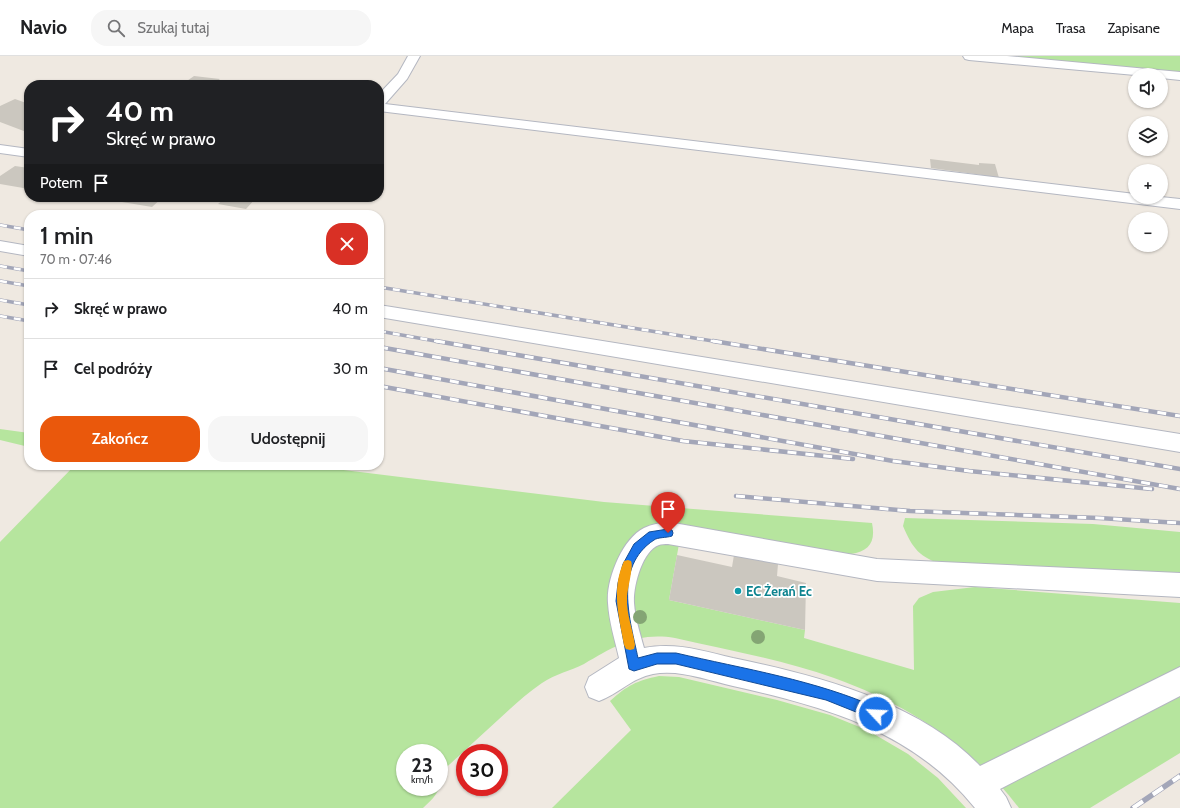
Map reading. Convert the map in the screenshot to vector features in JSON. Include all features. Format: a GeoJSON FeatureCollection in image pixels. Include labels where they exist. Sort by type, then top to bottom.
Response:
{"type":"FeatureCollection","features":[{"type":"Feature","properties":{"kind":"street"},"geometry":{"type":"LineString","coordinates":[[384,97],[405,74],[414,56]]}},
{"type":"Feature","properties":{"kind":"street"},"geometry":{"type":"LineString","coordinates":[[969,56],[1180,76]]}},
{"type":"Feature","properties":{"kind":"street"},"geometry":{"type":"LineString","coordinates":[[384,108],[1180,204]]}},
{"type":"Feature","properties":{"kind":"street"},"geometry":{"type":"LineString","coordinates":[[0,149],[24,152]]}},
{"type":"Feature","properties":{"kind":"street"},"geometry":{"type":"LineString","coordinates":[[0,246],[24,250]]}},
{"type":"Feature","properties":{"kind":"street"},"geometry":{"type":"LineString","coordinates":[[384,311],[1180,443]]}},
{"type":"Feature","properties":{"kind":"street"},"geometry":{"type":"LineString","coordinates":[[634,665],[621,601],[623,583],[628,564],[638,548],[652,535],[668,533],[877,570],[1180,585]]}},
{"type":"Feature","properties":{"kind":"street"},"geometry":{"type":"LineString","coordinates":[[599,687],[634,665],[657,658],[676,659],[832,696],[888,719],[920,737],[948,757],[976,784],[994,808]]}},
{"type":"Feature","properties":{"kind":"street"},"geometry":{"type":"LineString","coordinates":[[976,784],[1180,681]]}},
{"type":"Feature","properties":{"kind":"green space"},"geometry":{"type":"Polygon","coordinates":[[[994,56],[1180,56],[1180,73],[1168,72],[1168,68],[1128,68],[994,56]]]}},
{"type":"Feature","properties":{"kind":"green space"},"geometry":{"type":"Polygon","coordinates":[[[0,429],[24,432],[24,446],[0,440],[0,429]]]}},
{"type":"Feature","properties":{"kind":"green space"},"geometry":{"type":"Polygon","coordinates":[[[70,470],[344,470],[604,502],[872,523],[873,535],[870,544],[862,551],[851,554],[679,544],[669,600],[805,630],[804,638],[914,670],[913,606],[919,598],[933,592],[975,587],[1180,603],[1180,753],[1090,808],[1019,808],[981,765],[959,746],[912,714],[861,689],[834,678],[795,666],[675,638],[649,637],[616,646],[584,664],[552,677],[542,683],[514,705],[472,744],[456,744],[456,758],[448,766],[448,744],[396,744],[396,796],[435,796],[423,808],[0,808],[0,542],[70,470]]]}},
{"type":"Feature","properties":{"kind":"green space"},"geometry":{"type":"Polygon","coordinates":[[[905,518],[1093,524],[1180,532],[1180,578],[944,565],[928,559],[918,551],[910,541],[903,526],[905,518]]]}},
{"type":"Feature","properties":{"kind":"green space"},"geometry":{"type":"Polygon","coordinates":[[[659,676],[679,677],[777,700],[830,715],[867,730],[908,754],[938,778],[966,808],[552,808],[631,730],[610,701],[633,684],[659,676]]]}},
{"type":"Feature","properties":{"kind":"building"},"geometry":{"type":"Polygon","coordinates":[[[194,76],[220,79],[219,80],[188,80],[194,76]]]}},
{"type":"Feature","properties":{"kind":"building"},"geometry":{"type":"Polygon","coordinates":[[[15,99],[24,102],[24,131],[0,122],[0,106],[15,99]]]}},
{"type":"Feature","properties":{"kind":"building"},"geometry":{"type":"Polygon","coordinates":[[[930,159],[979,165],[979,163],[995,164],[999,178],[931,168],[930,159]]]}},
{"type":"Feature","properties":{"kind":"building"},"geometry":{"type":"Polygon","coordinates":[[[15,166],[24,167],[24,188],[0,184],[0,176],[15,166]]]}},
{"type":"Feature","properties":{"kind":"building"},"geometry":{"type":"Polygon","coordinates":[[[122,202],[158,202],[152,207],[122,202]]]}},
{"type":"Feature","properties":{"kind":"building"},"geometry":{"type":"Polygon","coordinates":[[[220,202],[252,202],[246,209],[218,204],[220,202]]]}},
{"type":"Feature","properties":{"kind":"building","name":"EC Żerań Ec"},"geometry":{"type":"Polygon","coordinates":[[[677,555],[732,567],[734,555],[778,564],[777,576],[806,583],[805,630],[669,600],[677,555]]]}},
{"type":"Feature","properties":{"kind":"railway"},"geometry":{"type":"LineString","coordinates":[[0,225],[24,229]]}},
{"type":"Feature","properties":{"kind":"railway"},"geometry":{"type":"LineString","coordinates":[[0,266],[24,270]]}},
{"type":"Feature","properties":{"kind":"railway"},"geometry":{"type":"LineString","coordinates":[[0,281],[24,285]]}},
{"type":"Feature","properties":{"kind":"railway"},"geometry":{"type":"LineString","coordinates":[[384,288],[719,342]]}},
{"type":"Feature","properties":{"kind":"railway"},"geometry":{"type":"LineString","coordinates":[[0,300],[24,304]]}},
{"type":"Feature","properties":{"kind":"railway"},"geometry":{"type":"LineString","coordinates":[[0,316],[24,320]]}},
{"type":"Feature","properties":{"kind":"railway"},"geometry":{"type":"LineString","coordinates":[[384,332],[441,342]]}},
{"type":"Feature","properties":{"kind":"railway"},"geometry":{"type":"LineString","coordinates":[[436,341],[1180,469]]}},
{"type":"Feature","properties":{"kind":"railway"},"geometry":{"type":"LineString","coordinates":[[713,341],[1180,416]]}},
{"type":"Feature","properties":{"kind":"railway"},"geometry":{"type":"LineString","coordinates":[[384,348],[1180,489]]}},
{"type":"Feature","properties":{"kind":"railway"},"geometry":{"type":"LineString","coordinates":[[384,369],[893,461],[969,471],[1152,489]]}},
{"type":"Feature","properties":{"kind":"railway"},"geometry":{"type":"LineString","coordinates":[[384,387],[683,441],[853,459]]}},
{"type":"Feature","properties":{"kind":"railway"},"geometry":{"type":"LineString","coordinates":[[736,496],[910,511],[1099,518],[1180,523]]}},
{"type":"Feature","properties":{"kind":"railway"},"geometry":{"type":"LineString","coordinates":[[1133,808],[1180,776]]}},
{"type":"Feature","properties":{"kind":"slow traffic"},"geometry":{"type":"LineString","coordinates":[[628,565],[623,583],[621,601],[630,645]]}},
{"type":"Feature","properties":{"kind":"place","name":"EC Żerań Ec"},"geometry":{"type":"Point","coordinates":[738,591]}},
{"type":"Feature","properties":{"kind":"route"},"geometry":{"type":"LineString","coordinates":[[668,533],[652,535],[638,548],[628,564],[623,583],[621,601],[634,665],[657,658],[676,659],[826,694],[852,703],[876,714]]}}]}
